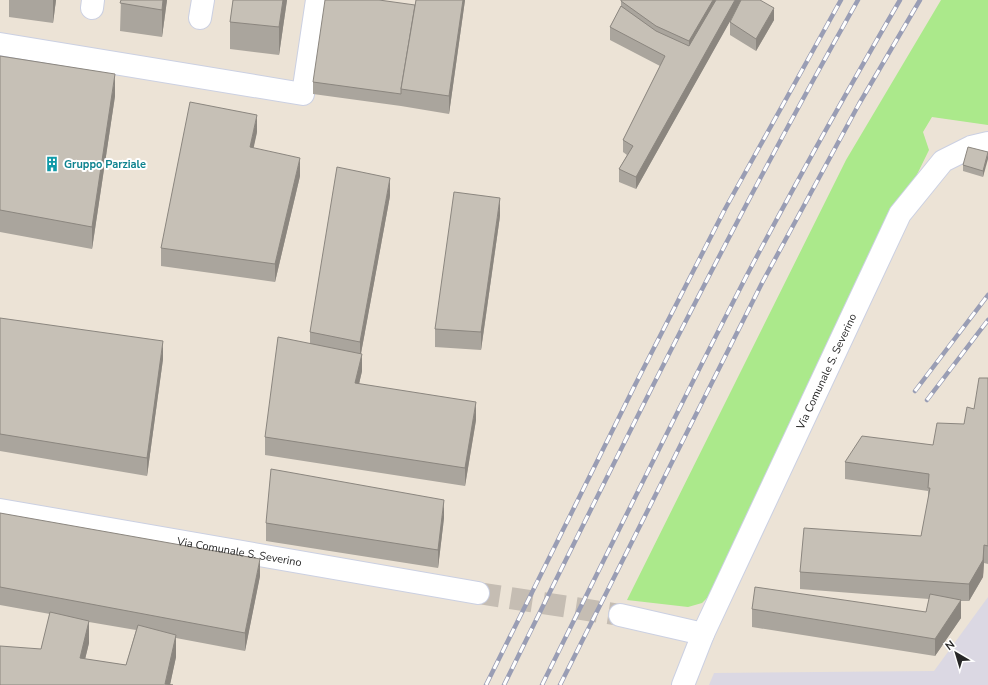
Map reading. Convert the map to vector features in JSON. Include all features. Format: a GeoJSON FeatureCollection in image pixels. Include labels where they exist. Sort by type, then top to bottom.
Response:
{"type":"FeatureCollection","features":[{"type":"Feature","properties":{"kind":"street"},"geometry":{"type":"LineString","coordinates":[[0,44],[303,94],[316,0]]}},
{"type":"Feature","properties":{"kind":"street","name":"Via Comunale S. Severino"},"geometry":{"type":"LineString","coordinates":[[683,685],[703,634],[900,214],[943,161],[971,146],[988,143]]}},
{"type":"Feature","properties":{"kind":"street","name":"Via Comunale S. Severino"},"geometry":{"type":"LineString","coordinates":[[0,510],[478,593]]}},
{"type":"Feature","properties":{"kind":"street"},"geometry":{"type":"LineString","coordinates":[[620,615],[703,634]]}},
{"type":"Feature","properties":{"kind":"shaded area"},"geometry":{"type":"Polygon","coordinates":[[[988,597],[988,685],[709,685],[714,673],[934,671],[988,597]]]}},
{"type":"Feature","properties":{"kind":"green space"},"geometry":{"type":"Polygon","coordinates":[[[941,0],[988,0],[988,125],[932,117],[923,132],[929,150],[712,593],[702,603],[688,607],[627,600],[846,160],[941,0]]]}},
{"type":"Feature","properties":{"kind":"building"},"geometry":{"type":"Polygon","coordinates":[[[121,0],[163,0],[162,10],[120,3],[121,0]]]}},
{"type":"Feature","properties":{"kind":"building"},"geometry":{"type":"Polygon","coordinates":[[[233,0],[283,0],[279,27],[230,22],[233,0]]]}},
{"type":"Feature","properties":{"kind":"building"},"geometry":{"type":"Polygon","coordinates":[[[325,0],[379,0],[415,5],[401,94],[313,82],[325,0]]]}},
{"type":"Feature","properties":{"kind":"building"},"geometry":{"type":"Polygon","coordinates":[[[416,0],[463,0],[449,96],[401,89],[416,0]]]}},
{"type":"Feature","properties":{"kind":"building"},"geometry":{"type":"Polygon","coordinates":[[[621,0],[713,0],[689,41],[656,26],[621,0]]]}},
{"type":"Feature","properties":{"kind":"building"},"geometry":{"type":"Polygon","coordinates":[[[716,0],[735,0],[636,177],[619,169],[633,146],[623,140],[665,56],[610,27],[621,6],[656,31],[689,46],[716,0]]]}},
{"type":"Feature","properties":{"kind":"building"},"geometry":{"type":"Polygon","coordinates":[[[741,0],[760,0],[774,8],[756,39],[730,22],[741,0]]]}},
{"type":"Feature","properties":{"kind":"building","name":"Gruppo Parziale"},"geometry":{"type":"Polygon","coordinates":[[[0,56],[115,74],[92,227],[0,210],[0,56]]]}},
{"type":"Feature","properties":{"kind":"building"},"geometry":{"type":"Polygon","coordinates":[[[190,102],[257,115],[250,147],[300,158],[275,264],[161,248],[190,102]]]}},
{"type":"Feature","properties":{"kind":"building"},"geometry":{"type":"Polygon","coordinates":[[[968,147],[988,152],[983,171],[963,165],[968,147]]]}},
{"type":"Feature","properties":{"kind":"building"},"geometry":{"type":"Polygon","coordinates":[[[337,167],[390,178],[360,342],[310,332],[337,167]]]}},
{"type":"Feature","properties":{"kind":"building"},"geometry":{"type":"Polygon","coordinates":[[[454,192],[500,198],[481,332],[435,329],[454,192]]]}},
{"type":"Feature","properties":{"kind":"building"},"geometry":{"type":"Polygon","coordinates":[[[0,318],[163,341],[147,458],[0,434],[0,318]]]}},
{"type":"Feature","properties":{"kind":"building"},"geometry":{"type":"Polygon","coordinates":[[[278,337],[362,354],[355,383],[476,402],[465,468],[265,437],[278,337]]]}},
{"type":"Feature","properties":{"kind":"building"},"geometry":{"type":"Polygon","coordinates":[[[979,378],[988,378],[988,546],[984,545],[983,560],[969,584],[800,572],[804,528],[921,536],[930,488],[928,488],[929,474],[845,462],[862,436],[933,445],[937,423],[964,424],[967,407],[974,409],[979,378]]]}},
{"type":"Feature","properties":{"kind":"building"},"geometry":{"type":"Polygon","coordinates":[[[271,469],[444,500],[438,550],[266,523],[271,469]]]}},
{"type":"Feature","properties":{"kind":"building"},"geometry":{"type":"Polygon","coordinates":[[[0,513],[260,559],[245,633],[0,587],[0,513]]]}},
{"type":"Feature","properties":{"kind":"building"},"geometry":{"type":"Polygon","coordinates":[[[755,587],[926,612],[930,594],[961,600],[935,639],[752,609],[755,587]]]}},
{"type":"Feature","properties":{"kind":"building"},"geometry":{"type":"Polygon","coordinates":[[[50,612],[89,621],[80,658],[126,665],[138,625],[176,635],[165,684],[173,685],[0,685],[0,646],[41,649],[50,612]]]}},
{"type":"Feature","properties":{"kind":"tunnel"},"geometry":{"type":"LineString","coordinates":[[478,593],[620,615]]}},
{"type":"Feature","properties":{"kind":"railway"},"geometry":{"type":"LineString","coordinates":[[486,685],[635,385],[725,209],[841,0]]}},
{"type":"Feature","properties":{"kind":"railway"},"geometry":{"type":"LineString","coordinates":[[504,685],[720,254],[858,0]]}},
{"type":"Feature","properties":{"kind":"railway"},"geometry":{"type":"LineString","coordinates":[[542,685],[669,428],[747,275],[822,137],[900,0]]}},
{"type":"Feature","properties":{"kind":"railway"},"geometry":{"type":"LineString","coordinates":[[560,685],[762,283],[859,104],[920,0]]}},
{"type":"Feature","properties":{"kind":"railway"},"geometry":{"type":"LineString","coordinates":[[915,391],[988,295]]}},
{"type":"Feature","properties":{"kind":"railway"},"geometry":{"type":"LineString","coordinates":[[927,400],[988,320]]}},
{"type":"Feature","properties":{"kind":"place","name":"Gruppo Parziale"},"geometry":{"type":"Point","coordinates":[52,164]}}]}
